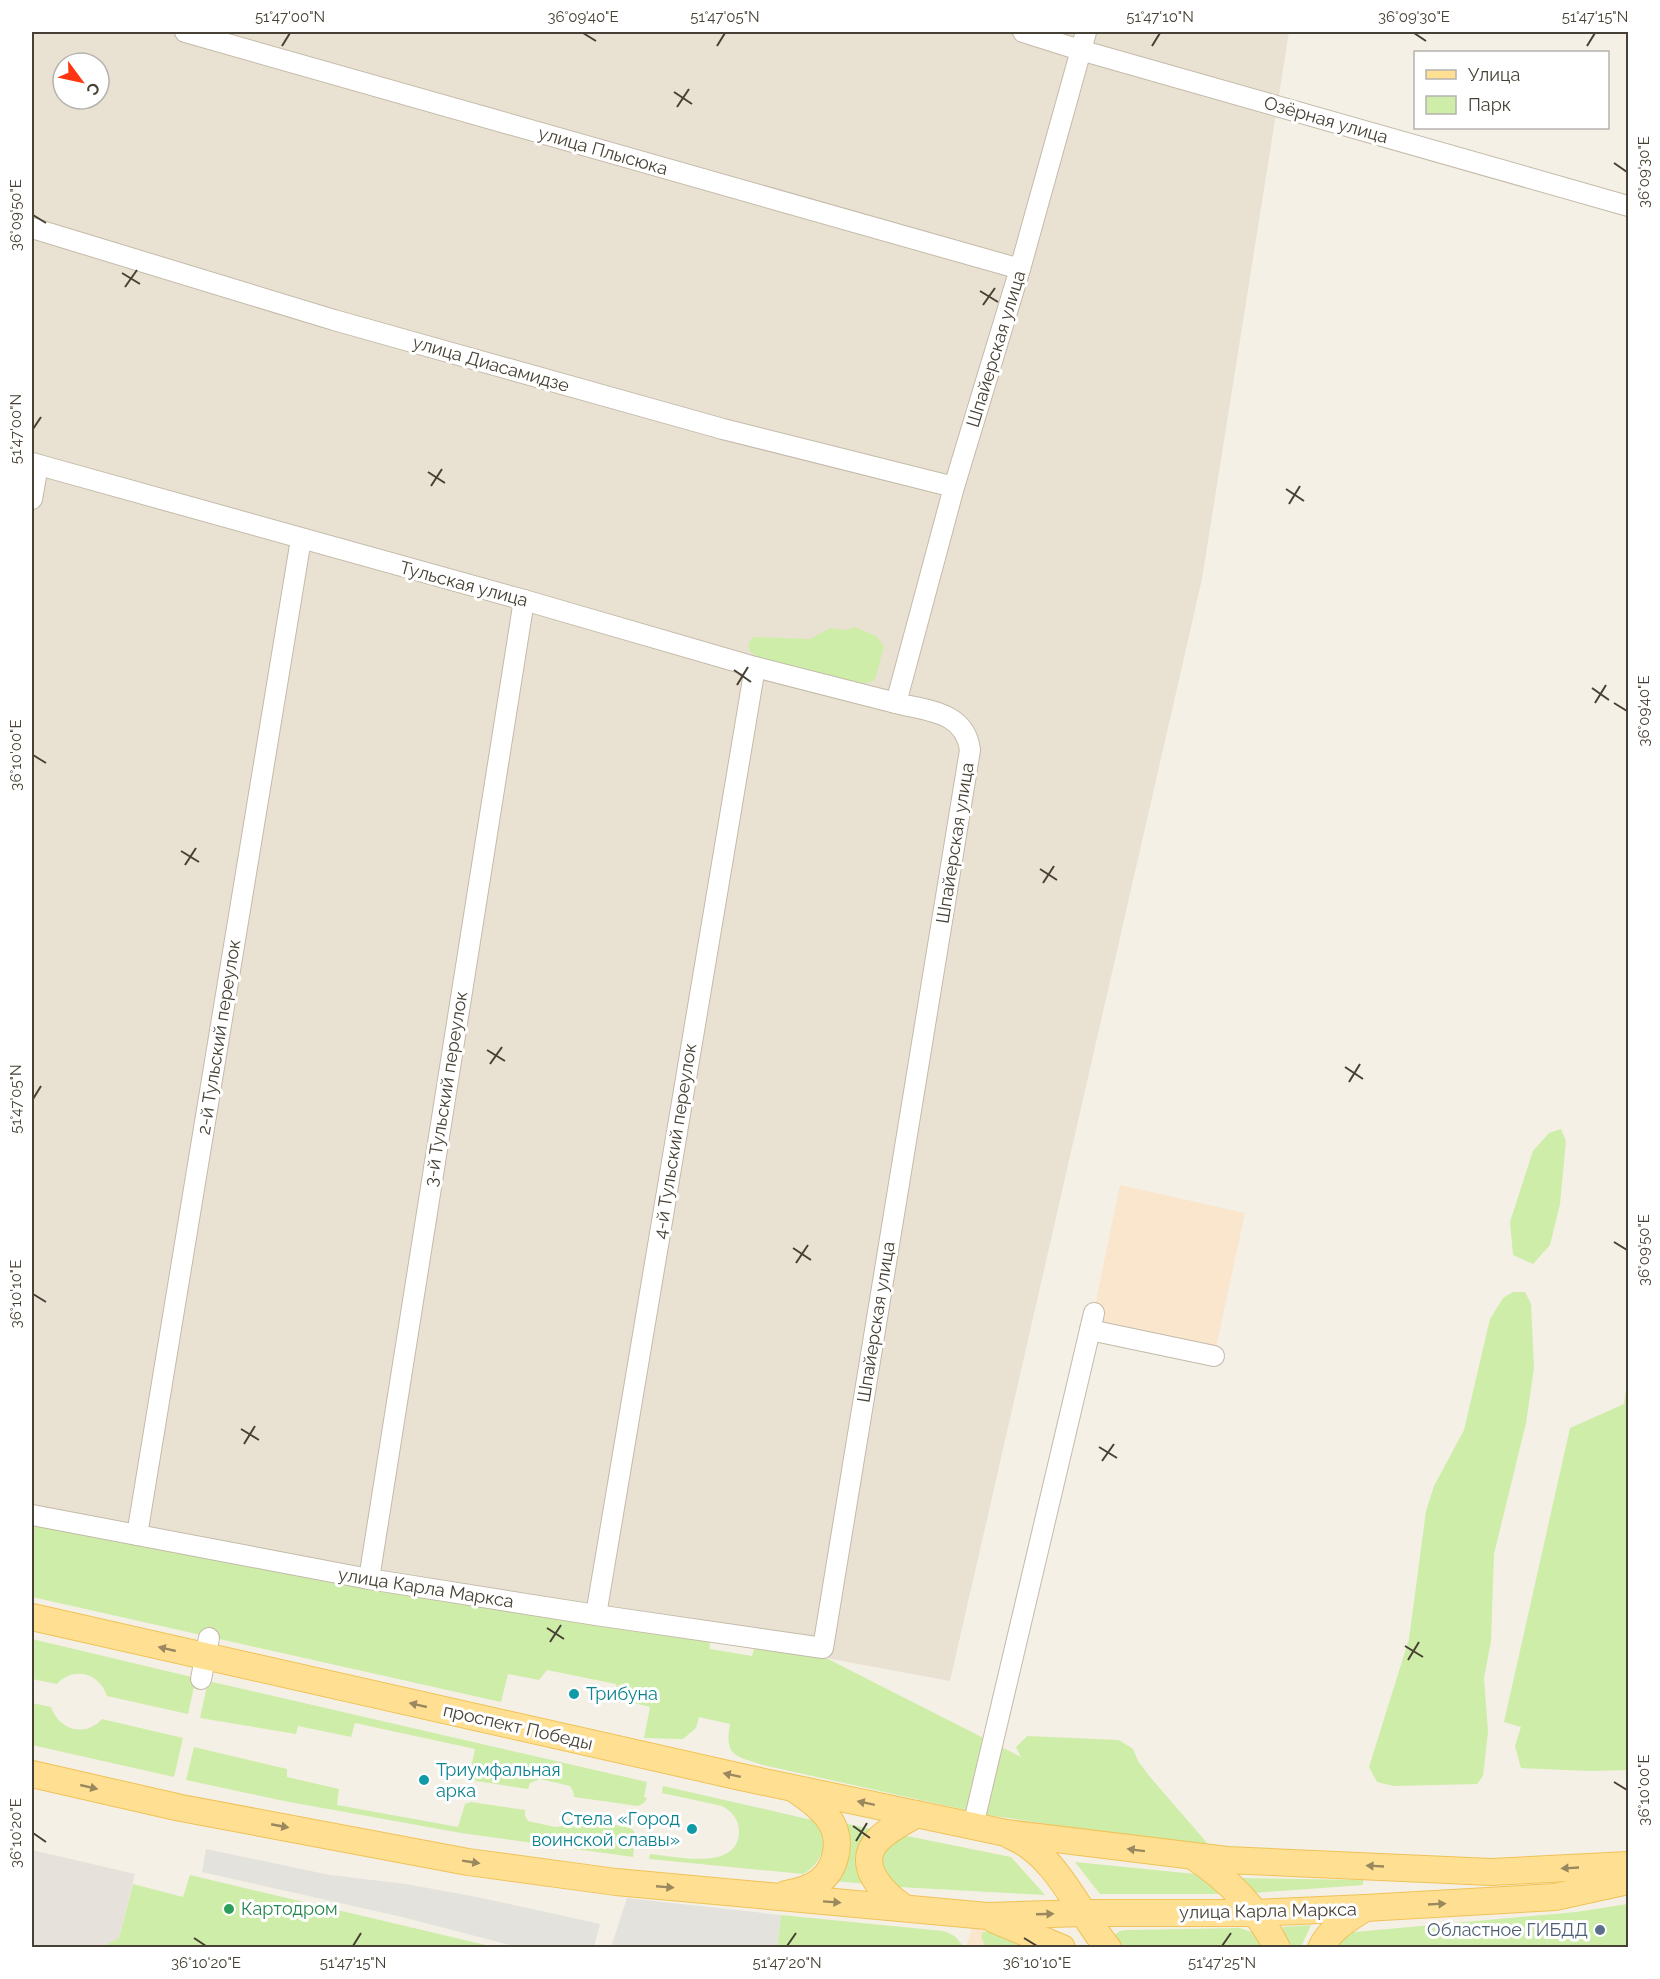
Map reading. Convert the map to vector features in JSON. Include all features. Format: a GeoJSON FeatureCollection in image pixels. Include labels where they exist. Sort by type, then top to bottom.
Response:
{"type":"FeatureCollection","features":[{"type":"Feature","properties":{"kind":"main road","name":"проспект Победы"},"geometry":{"type":"LineString","coordinates":[[32,1617],[205,1658],[741,1777],[1006,1833]]}},
{"type":"Feature","properties":{"kind":"main road"},"geometry":{"type":"LineString","coordinates":[[32,1774],[181,1808],[468,1862],[616,1882],[987,1916],[1062,1947]]}},
{"type":"Feature","properties":{"kind":"main road"},"geometry":{"type":"LineString","coordinates":[[774,1897],[801,1891],[821,1881],[832,1866],[836,1855],[837,1840],[833,1824],[809,1798],[789,1786]]}},
{"type":"Feature","properties":{"kind":"main road"},"geometry":{"type":"LineString","coordinates":[[903,1907],[875,1881],[869,1862],[877,1840],[917,1814]]}},
{"type":"Feature","properties":{"kind":"main road"},"geometry":{"type":"LineString","coordinates":[[1006,1833],[1194,1857],[1491,1872],[1629,1865]]}},
{"type":"Feature","properties":{"kind":"main road"},"geometry":{"type":"LineString","coordinates":[[1006,1833],[1024,1841],[1035,1850],[1068,1888],[1095,1932],[1108,1947]]}},
{"type":"Feature","properties":{"kind":"main road"},"geometry":{"type":"LineString","coordinates":[[1194,1857],[1216,1871],[1231,1886],[1270,1934],[1277,1947]]}},
{"type":"Feature","properties":{"kind":"main road","name":"улица Карла Маркса"},"geometry":{"type":"LineString","coordinates":[[987,1916],[1084,1913],[1253,1913],[1365,1908],[1555,1897],[1629,1881]]}},
{"type":"Feature","properties":{"kind":"main road"},"geometry":{"type":"LineString","coordinates":[[1321,1947],[1342,1922],[1365,1908]]}},
{"type":"Feature","properties":{"kind":"street","name":"улица Плысюка"},"geometry":{"type":"LineString","coordinates":[[185,32],[1020,269]]}},
{"type":"Feature","properties":{"kind":"street","name":"Озёрная улица"},"geometry":{"type":"LineString","coordinates":[[1023,32],[1083,41],[1629,206]]}},
{"type":"Feature","properties":{"kind":"street","name":"Шпайерская улица"},"geometry":{"type":"LineString","coordinates":[[823,1648],[970,750],[968,738],[961,725],[948,717],[896,703],[954,487],[1020,269],[1083,41]]}},
{"type":"Feature","properties":{"kind":"street","name":"улица Диасамидзе"},"geometry":{"type":"LineString","coordinates":[[32,228],[334,320],[711,426],[954,487]]}},
{"type":"Feature","properties":{"kind":"street"},"geometry":{"type":"LineString","coordinates":[[32,498],[34,464]]}},
{"type":"Feature","properties":{"kind":"street","name":"Тульская улица"},"geometry":{"type":"LineString","coordinates":[[34,464],[524,600],[755,667],[896,703]]}},
{"type":"Feature","properties":{"kind":"street","name":"2-й Тульский переулок"},"geometry":{"type":"LineString","coordinates":[[137,1535],[301,539]]}},
{"type":"Feature","properties":{"kind":"street","name":"3-й Тульский переулок"},"geometry":{"type":"LineString","coordinates":[[369,1579],[524,600]]}},
{"type":"Feature","properties":{"kind":"street","name":"4-й Тульский переулок"},"geometry":{"type":"LineString","coordinates":[[596,1616],[755,667]]}},
{"type":"Feature","properties":{"kind":"street"},"geometry":{"type":"LineString","coordinates":[[973,1826],[1092,1322],[1214,1356]]}},
{"type":"Feature","properties":{"kind":"street","name":"улица Карла Маркса"},"geometry":{"type":"LineString","coordinates":[[32,1515],[369,1579],[596,1616],[823,1648]]}},
{"type":"Feature","properties":{"kind":"shaded area"},"geometry":{"type":"Polygon","coordinates":[[[32,32],[1289,32],[1202,579],[950,1681],[32,1511],[32,32]]]}},
{"type":"Feature","properties":{"kind":"shaded area"},"geometry":{"type":"Polygon","coordinates":[[[1120,1185],[1245,1213],[1214,1356],[1090,1330],[1120,1185]]]}},
{"type":"Feature","properties":{"kind":"shaded area"},"geometry":{"type":"Polygon","coordinates":[[[206,1849],[330,1875],[406,1884],[477,1897],[600,1924],[594,1947],[518,1947],[402,1917],[202,1872],[206,1849]]]}},
{"type":"Feature","properties":{"kind":"shaded area"},"geometry":{"type":"Polygon","coordinates":[[[32,1850],[135,1874],[119,1938],[101,1947],[32,1948],[32,1850]]]}},
{"type":"Feature","properties":{"kind":"shaded area"},"geometry":{"type":"Polygon","coordinates":[[[627,1898],[781,1915],[777,1947],[611,1947],[627,1898]]]}},
{"type":"Feature","properties":{"kind":"shaded area"},"geometry":{"type":"Polygon","coordinates":[[[972,1927],[1037,1944],[1047,1948],[966,1948],[972,1927]]]}},
{"type":"Feature","properties":{"kind":"green space"},"geometry":{"type":"Polygon","coordinates":[[[855,627],[876,636],[884,646],[875,680],[863,684],[762,662],[750,651],[748,644],[753,637],[810,639],[830,628],[846,630],[855,627]]]}},
{"type":"Feature","properties":{"kind":"green space"},"geometry":{"type":"Polygon","coordinates":[[[1561,1129],[1566,1141],[1560,1204],[1550,1245],[1533,1264],[1513,1255],[1510,1222],[1533,1151],[1549,1133],[1561,1129]]]}},
{"type":"Feature","properties":{"kind":"green space"},"geometry":{"type":"Polygon","coordinates":[[[1513,1292],[1525,1292],[1531,1304],[1534,1368],[1526,1423],[1494,1554],[1491,1641],[1484,1678],[1488,1732],[1483,1776],[1477,1784],[1394,1786],[1377,1782],[1369,1767],[1409,1639],[1426,1511],[1434,1486],[1464,1430],[1490,1319],[1503,1298],[1513,1292]]]}},
{"type":"Feature","properties":{"kind":"green space"},"geometry":{"type":"Polygon","coordinates":[[[1628,1374],[1628,1770],[1521,1768],[1515,1746],[1521,1727],[1504,1722],[1570,1428],[1624,1404],[1628,1374]]]}},
{"type":"Feature","properties":{"kind":"green space"},"geometry":{"type":"Polygon","coordinates":[[[32,1523],[709,1638],[710,1649],[752,1656],[755,1645],[824,1657],[1021,1757],[1016,1747],[1027,1736],[1119,1740],[1133,1749],[1138,1761],[1150,1777],[1208,1844],[1128,1836],[988,1815],[763,1765],[734,1754],[729,1743],[730,1724],[699,1717],[696,1728],[683,1739],[644,1738],[650,1707],[619,1699],[616,1684],[547,1670],[539,1680],[508,1674],[501,1702],[32,1597],[32,1523]]]}},
{"type":"Feature","properties":{"kind":"green space"},"geometry":{"type":"Polygon","coordinates":[[[32,1639],[196,1678],[188,1714],[107,1696],[98,1682],[85,1675],[71,1675],[63,1678],[57,1684],[32,1679],[32,1639]]]}},
{"type":"Feature","properties":{"kind":"green space"},"geometry":{"type":"Polygon","coordinates":[[[208,1681],[647,1782],[644,1797],[647,1798],[638,1806],[574,1797],[570,1786],[540,1779],[530,1783],[528,1789],[476,1781],[470,1773],[475,1749],[355,1723],[351,1737],[298,1726],[296,1734],[200,1718],[208,1681]]]}},
{"type":"Feature","properties":{"kind":"green space"},"geometry":{"type":"Polygon","coordinates":[[[32,1703],[51,1707],[60,1721],[73,1729],[88,1728],[102,1719],[183,1738],[174,1777],[32,1745],[32,1703]]]}},
{"type":"Feature","properties":{"kind":"green space"},"geometry":{"type":"Polygon","coordinates":[[[194,1747],[287,1769],[287,1777],[339,1789],[337,1805],[458,1827],[465,1804],[471,1802],[525,1810],[528,1821],[555,1827],[564,1826],[569,1819],[629,1827],[634,1831],[637,1839],[633,1857],[461,1833],[284,1801],[186,1780],[194,1747]]]}},
{"type":"Feature","properties":{"kind":"green space"},"geometry":{"type":"Polygon","coordinates":[[[663,1786],[812,1820],[822,1834],[823,1849],[816,1863],[803,1874],[649,1859],[650,1854],[703,1859],[717,1857],[728,1853],[736,1845],[739,1832],[737,1820],[726,1808],[662,1793],[663,1786]]]}},
{"type":"Feature","properties":{"kind":"green space"},"geometry":{"type":"Polygon","coordinates":[[[844,1823],[875,1830],[868,1884],[833,1881],[844,1823]]]}},
{"type":"Feature","properties":{"kind":"green space"},"geometry":{"type":"Polygon","coordinates":[[[902,1835],[1011,1857],[1045,1895],[898,1887],[882,1874],[882,1854],[902,1835]]]}},
{"type":"Feature","properties":{"kind":"green space"},"geometry":{"type":"Polygon","coordinates":[[[1075,1862],[1195,1874],[1205,1877],[1222,1894],[1100,1894],[1075,1862]]]}},
{"type":"Feature","properties":{"kind":"green space","name":"Картодром"},"geometry":{"type":"Polygon","coordinates":[[[190,1875],[494,1947],[101,1947],[119,1938],[133,1884],[183,1897],[190,1875]]]}},
{"type":"Feature","properties":{"kind":"green space"},"geometry":{"type":"Polygon","coordinates":[[[1239,1878],[1363,1880],[1363,1885],[1252,1893],[1239,1878]]]}},
{"type":"Feature","properties":{"kind":"green space"},"geometry":{"type":"Polygon","coordinates":[[[1628,1904],[1628,1947],[1332,1948],[1344,1933],[1576,1912],[1628,1904]]]}},
{"type":"Feature","properties":{"kind":"green space"},"geometry":{"type":"Polygon","coordinates":[[[781,1915],[943,1931],[955,1937],[963,1947],[777,1948],[781,1915]]]}},
{"type":"Feature","properties":{"kind":"green space"},"geometry":{"type":"Polygon","coordinates":[[[1311,1925],[1301,1947],[1289,1947],[1282,1927],[1311,1925]]]}},
{"type":"Feature","properties":{"kind":"green space"},"geometry":{"type":"Polygon","coordinates":[[[1240,1928],[1254,1933],[1263,1947],[1121,1948],[1116,1945],[1113,1936],[1120,1931],[1128,1930],[1240,1928]]]}},
{"type":"Feature","properties":{"kind":"green space"},"geometry":{"type":"Polygon","coordinates":[[[988,1931],[1040,1947],[985,1947],[981,1936],[983,1932],[988,1931]]]}},
{"type":"Feature","properties":{"kind":"place","name":"Трибуна"},"geometry":{"type":"Point","coordinates":[574,1694]}},
{"type":"Feature","properties":{"kind":"place","name":"Триумфальная арка"},"geometry":{"type":"Point","coordinates":[424,1780]}},
{"type":"Feature","properties":{"kind":"place","name":"Стела «Город воинской славы»"},"geometry":{"type":"Point","coordinates":[692,1829]}},
{"type":"Feature","properties":{"kind":"place","name":"Картодром"},"geometry":{"type":"Point","coordinates":[229,1909]}},
{"type":"Feature","properties":{"kind":"place","name":"Областное ГИБДД"},"geometry":{"type":"Point","coordinates":[1600,1930]}}]}
